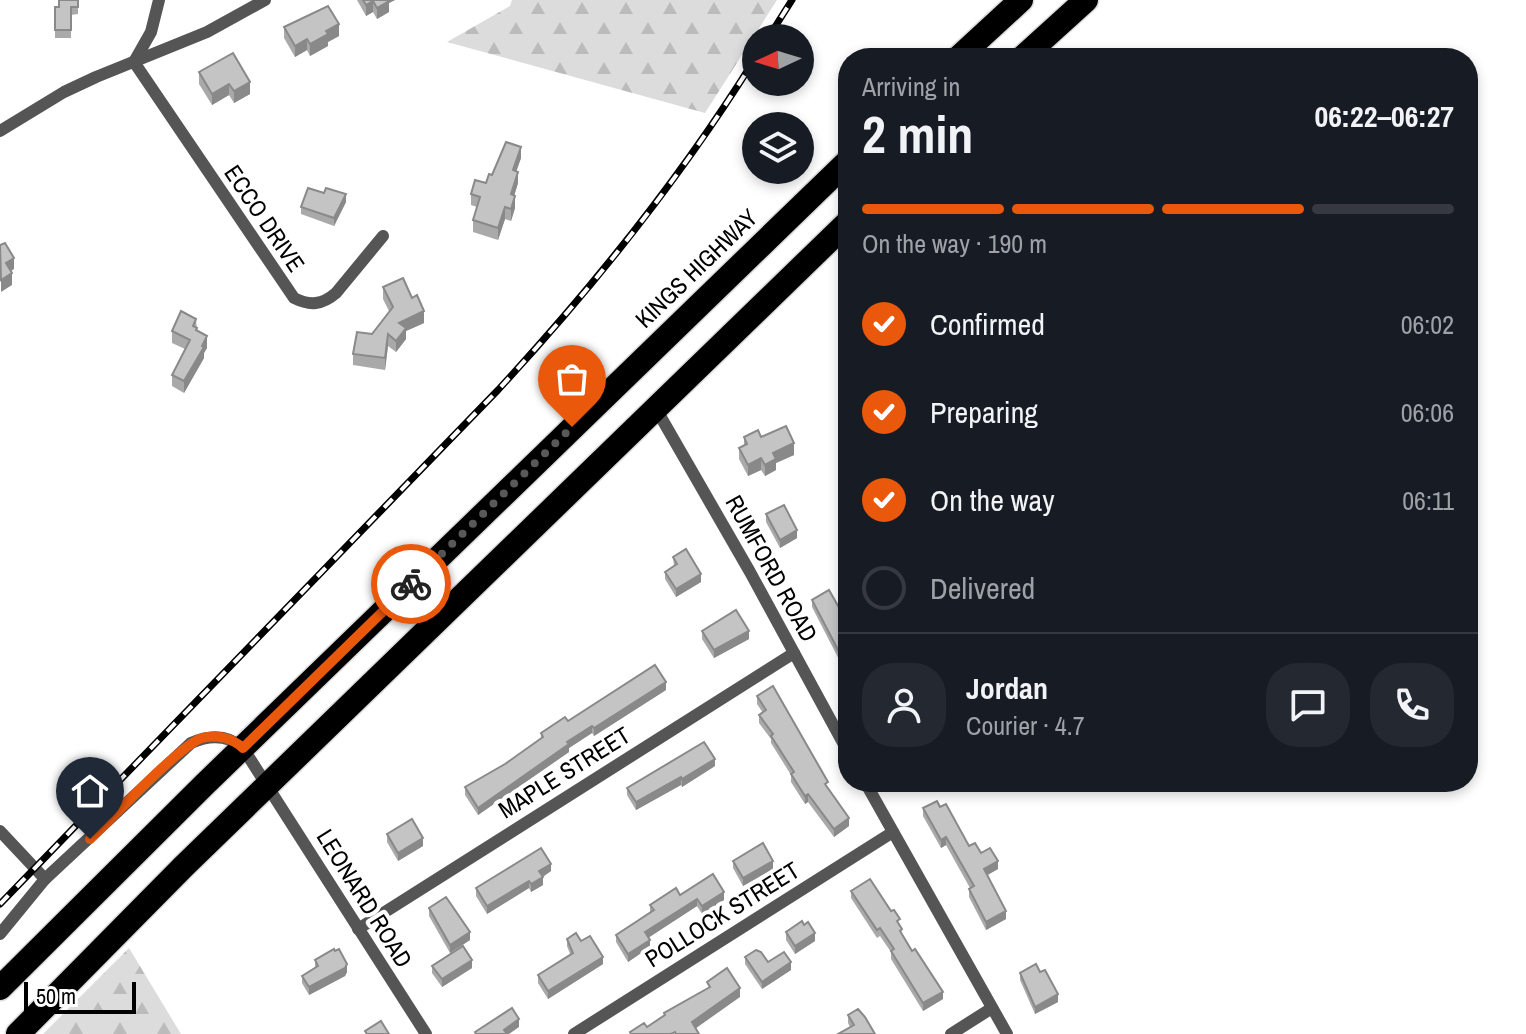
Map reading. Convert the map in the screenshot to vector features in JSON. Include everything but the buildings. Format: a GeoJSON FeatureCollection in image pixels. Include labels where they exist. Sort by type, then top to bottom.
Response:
{"type":"FeatureCollection","features":[{"type":"Feature","properties":{"kind":"highway"},"geometry":{"type":"LineString","coordinates":[[969,48],[1021,0]]}},
{"type":"Feature","properties":{"kind":"highway"},"geometry":{"type":"LineString","coordinates":[[1033,48],[1086,0]]}},
{"type":"Feature","properties":{"kind":"highway"},"geometry":{"type":"LineString","coordinates":[[996,23],[1016,48]]}},
{"type":"Feature","properties":{"kind":"highway","name":"KINGS HIGHWAY"},"geometry":{"type":"LineString","coordinates":[[0,988],[838,171]]}},
{"type":"Feature","properties":{"kind":"highway"},"geometry":{"type":"LineString","coordinates":[[18,1034],[268,784],[838,232]]}},
{"type":"Feature","properties":{"kind":"street"},"geometry":{"type":"LineString","coordinates":[[134,62],[151,32],[159,0]]}},
{"type":"Feature","properties":{"kind":"street"},"geometry":{"type":"LineString","coordinates":[[0,131],[64,92],[207,32],[265,0]]}},
{"type":"Feature","properties":{"kind":"street","name":"ECCO DRIVE"},"geometry":{"type":"LineString","coordinates":[[134,62],[294,298],[307,304],[328,300],[383,236]]}},
{"type":"Feature","properties":{"kind":"street","name":"RUMFORD ROAD"},"geometry":{"type":"LineString","coordinates":[[655,407],[838,734]]}},
{"type":"Feature","properties":{"kind":"street","name":"MAPLE STREET"},"geometry":{"type":"LineString","coordinates":[[358,929],[794,653]]}},
{"type":"Feature","properties":{"kind":"street"},"geometry":{"type":"LineString","coordinates":[[0,934],[45,879],[191,743],[214,737],[236,742],[243,748]]}},
{"type":"Feature","properties":{"kind":"street","name":"LEONARD ROAD"},"geometry":{"type":"LineString","coordinates":[[243,748],[426,1034]]}},
{"type":"Feature","properties":{"kind":"street"},"geometry":{"type":"LineString","coordinates":[[871,792],[1007,1034]]}},
{"type":"Feature","properties":{"kind":"street"},"geometry":{"type":"LineString","coordinates":[[0,831],[45,879]]}},
{"type":"Feature","properties":{"kind":"street","name":"POLLOCK STREET"},"geometry":{"type":"LineString","coordinates":[[574,1034],[893,832]]}},
{"type":"Feature","properties":{"kind":"street"},"geometry":{"type":"LineString","coordinates":[[951,1034],[992,1008]]}},
{"type":"Feature","properties":{"kind":"green space"},"geometry":{"type":"Polygon","coordinates":[[[512,0],[777,0],[762,24],[742,24],[742,55],[705,113],[447,42],[510,6],[512,0]]]}},
{"type":"Feature","properties":{"kind":"green space"},"geometry":{"type":"Polygon","coordinates":[[[129,948],[181,1034],[43,1034],[129,948]]]}},
{"type":"Feature","properties":{"kind":"railway"},"geometry":{"type":"LineString","coordinates":[[777,24],[792,0]]}},
{"type":"Feature","properties":{"kind":"railway"},"geometry":{"type":"LineString","coordinates":[[0,904],[534,351],[635,230],[742,79]]}},
{"type":"Feature","properties":{"kind":"way so far"},"geometry":{"type":"LineString","coordinates":[[411,584],[572,427]]}},
{"type":"Feature","properties":{"kind":"route"},"geometry":{"type":"LineString","coordinates":[[90,839],[191,743],[202,738],[223,737],[243,748],[411,584]]}}]}
